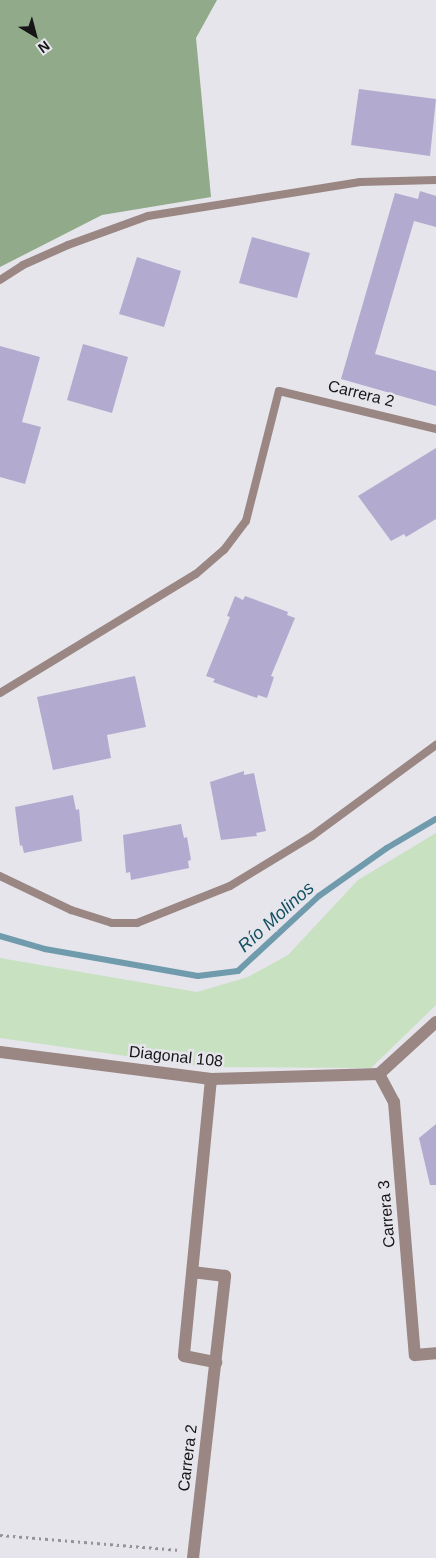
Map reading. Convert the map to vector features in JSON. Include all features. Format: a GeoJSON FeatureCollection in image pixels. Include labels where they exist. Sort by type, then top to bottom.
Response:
{"type":"FeatureCollection","features":[{"type":"Feature","properties":{"kind":"street"},"geometry":{"type":"LineString","coordinates":[[379,1074],[436,1022]]}},
{"type":"Feature","properties":{"kind":"street","name":"Diagonal 108"},"geometry":{"type":"LineString","coordinates":[[0,1052],[211,1079],[379,1074]]}},
{"type":"Feature","properties":{"kind":"street","name":"Carrera 3"},"geometry":{"type":"LineString","coordinates":[[379,1074],[394,1102],[415,1354],[436,1352]]}},
{"type":"Feature","properties":{"kind":"street"},"geometry":{"type":"LineString","coordinates":[[211,1079],[194,1272],[184,1356],[216,1362]]}},
{"type":"Feature","properties":{"kind":"street","name":"Carrera 2"},"geometry":{"type":"LineString","coordinates":[[193,1554],[225,1276],[194,1272]]}},
{"type":"Feature","properties":{"kind":"lane"},"geometry":{"type":"LineString","coordinates":[[0,280],[23,265],[68,245],[148,216],[360,182],[436,180]]}},
{"type":"Feature","properties":{"kind":"lane","name":"Carrera 2"},"geometry":{"type":"LineString","coordinates":[[0,693],[196,574],[224,550],[246,521],[279,391],[436,429]]}},
{"type":"Feature","properties":{"kind":"lane"},"geometry":{"type":"LineString","coordinates":[[0,876],[71,910],[112,923],[137,923],[230,886],[312,836],[436,745]]}},
{"type":"Feature","properties":{"kind":"path"},"geometry":{"type":"LineString","coordinates":[[0,1535],[193,1554]]}},
{"type":"Feature","properties":{"kind":"green space"},"geometry":{"type":"Polygon","coordinates":[[[0,0],[217,0],[196,38],[211,197],[102,215],[0,267],[0,0]]]}},
{"type":"Feature","properties":{"kind":"green space"},"geometry":{"type":"Polygon","coordinates":[[[436,833],[436,1005],[371,1068],[203,1067],[0,1038],[0,958],[197,992],[248,977],[288,955],[358,880],[436,833]]]}},
{"type":"Feature","properties":{"kind":"building"},"geometry":{"type":"Polygon","coordinates":[[[359,89],[436,99],[430,156],[351,145],[359,89]]]}},
{"type":"Feature","properties":{"kind":"building"},"geometry":{"type":"Polygon","coordinates":[[[420,191],[436,196],[436,227],[414,221],[375,354],[436,371],[436,406],[341,379],[395,193],[418,199],[420,191]]]}},
{"type":"Feature","properties":{"kind":"building"},"geometry":{"type":"Polygon","coordinates":[[[252,237],[310,253],[297,298],[239,283],[252,237]]]}},
{"type":"Feature","properties":{"kind":"building"},"geometry":{"type":"Polygon","coordinates":[[[137,257],[181,271],[164,327],[119,314],[137,257]]]}},
{"type":"Feature","properties":{"kind":"building"},"geometry":{"type":"Polygon","coordinates":[[[83,344],[128,357],[112,413],[67,400],[83,344]]]}},
{"type":"Feature","properties":{"kind":"building"},"geometry":{"type":"Polygon","coordinates":[[[0,346],[40,357],[22,422],[41,427],[25,484],[0,477],[0,346]]]}},
{"type":"Feature","properties":{"kind":"building"},"geometry":{"type":"Polygon","coordinates":[[[436,448],[436,519],[406,537],[404,534],[391,541],[358,496],[436,448]]]}},
{"type":"Feature","properties":{"kind":"building"},"geometry":{"type":"Polygon","coordinates":[[[235,596],[243,600],[245,596],[288,612],[287,615],[295,618],[271,676],[274,677],[267,698],[258,695],[257,698],[213,682],[215,679],[206,676],[230,617],[227,616],[235,596]]]}},
{"type":"Feature","properties":{"kind":"building"},"geometry":{"type":"Polygon","coordinates":[[[135,676],[146,727],[107,735],[111,758],[53,770],[37,697],[135,676]]]}},
{"type":"Feature","properties":{"kind":"building"},"geometry":{"type":"Polygon","coordinates":[[[244,771],[244,775],[254,773],[266,831],[256,833],[257,836],[221,840],[210,782],[244,771]]]}},
{"type":"Feature","properties":{"kind":"building"},"geometry":{"type":"Polygon","coordinates":[[[73,795],[76,810],[79,809],[82,841],[24,853],[22,845],[20,846],[15,807],[73,795]]]}},
{"type":"Feature","properties":{"kind":"building"},"geometry":{"type":"Polygon","coordinates":[[[181,824],[184,838],[187,837],[191,860],[188,861],[189,868],[131,880],[130,872],[126,873],[123,835],[181,824]]]}},
{"type":"Feature","properties":{"kind":"building"},"geometry":{"type":"Polygon","coordinates":[[[436,1124],[436,1185],[430,1185],[419,1138],[436,1124]]]}},
{"type":"Feature","properties":{"kind":"waterway","name":"Río Molinos"},"geometry":{"type":"LineString","coordinates":[[0,936],[45,949],[198,976],[238,971],[319,896],[387,848],[436,819]]}}]}
